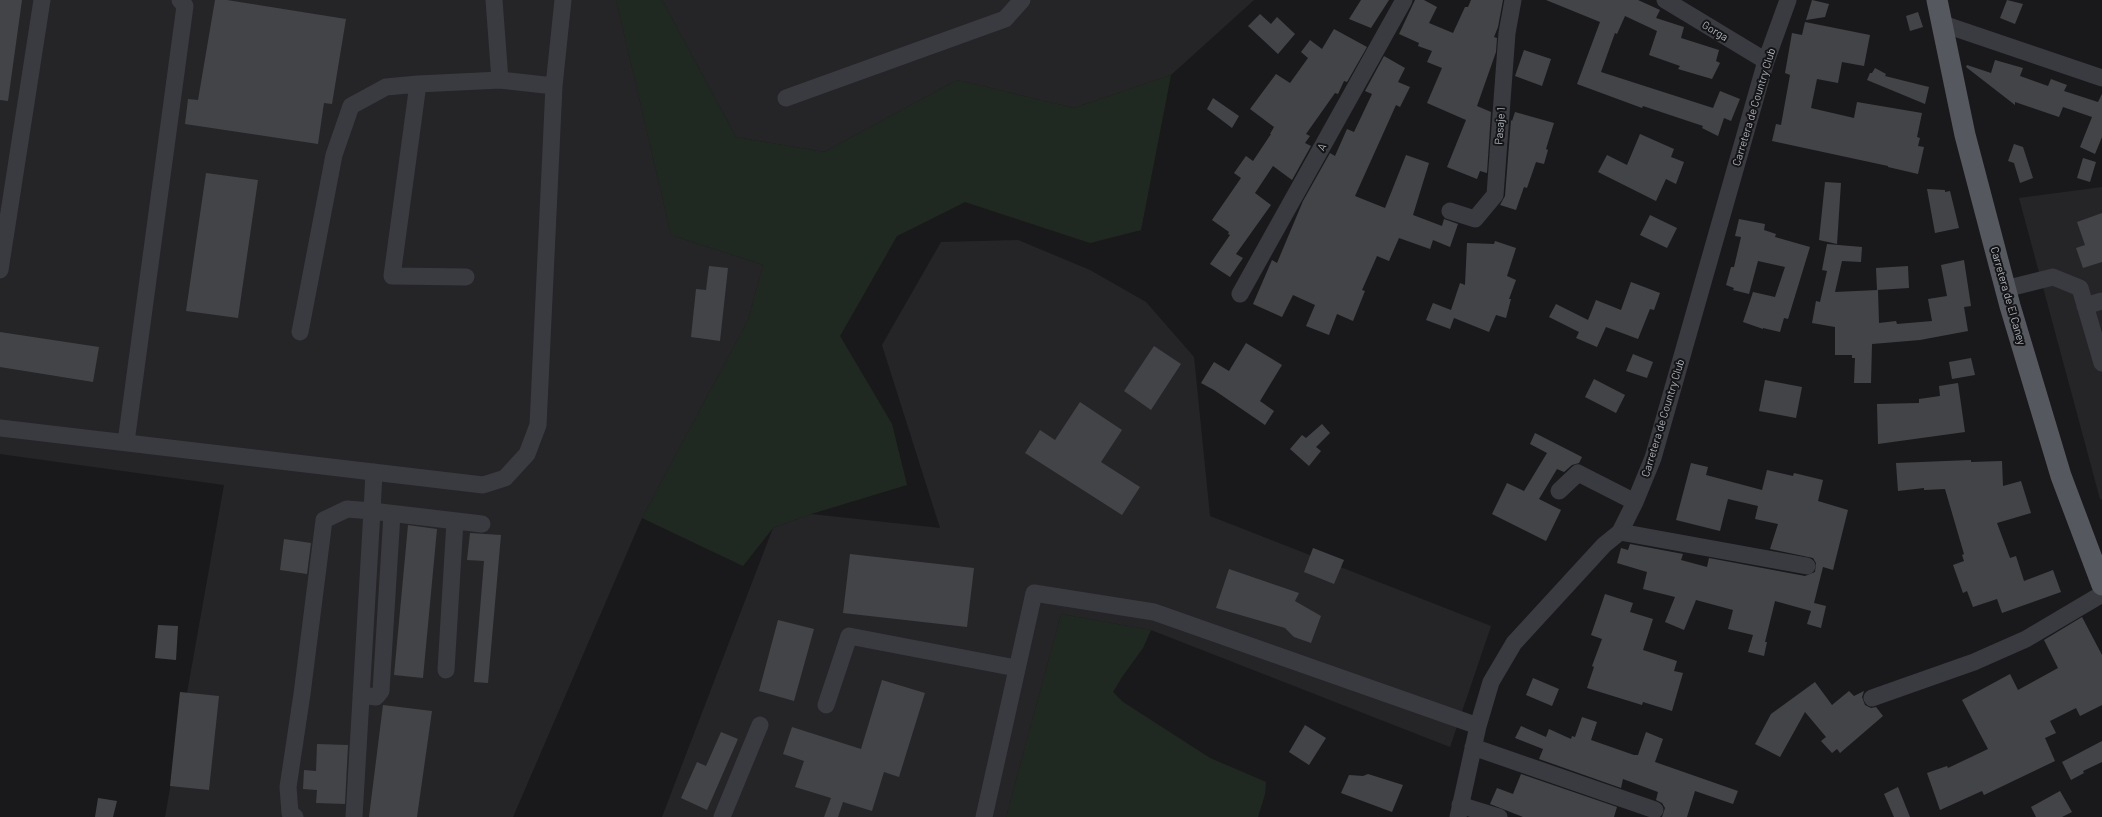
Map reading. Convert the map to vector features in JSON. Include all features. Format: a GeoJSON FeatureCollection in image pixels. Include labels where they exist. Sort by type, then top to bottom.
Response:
{"type":"FeatureCollection","features":[{"type":"Feature","properties":{"kind":"main road","name":"Carretera de El Caney"},"geometry":{"type":"LineString","coordinates":[[1937,0],[1965,135],[2005,290],[2061,476],[2102,585]]}},
{"type":"Feature","properties":{"kind":"street"},"geometry":{"type":"LineString","coordinates":[[0,270],[42,0]]}},
{"type":"Feature","properties":{"kind":"street"},"geometry":{"type":"LineString","coordinates":[[126,442],[185,6],[180,0]]}},
{"type":"Feature","properties":{"kind":"street"},"geometry":{"type":"LineString","coordinates":[[494,0],[500,80]]}},
{"type":"Feature","properties":{"kind":"street"},"geometry":{"type":"LineString","coordinates":[[0,428],[483,484],[505,478],[527,454],[538,425],[554,86],[563,0]]}},
{"type":"Feature","properties":{"kind":"street"},"geometry":{"type":"LineString","coordinates":[[786,98],[1005,19],[1022,0]]}},
{"type":"Feature","properties":{"kind":"street","name":"A"},"geometry":{"type":"LineString","coordinates":[[1240,294],[1404,0]]}},
{"type":"Feature","properties":{"kind":"street","name":"Pasaje 1"},"geometry":{"type":"LineString","coordinates":[[1450,211],[1475,219],[1495,196],[1507,33],[1513,0]]}},
{"type":"Feature","properties":{"kind":"street","name":"Gorga"},"geometry":{"type":"LineString","coordinates":[[1665,0],[1766,61]]}},
{"type":"Feature","properties":{"kind":"street","name":"Carretera de Country Club"},"geometry":{"type":"LineString","coordinates":[[1459,811],[1478,726],[1491,682],[1514,643],[1604,545],[1620,532],[1635,502],[1653,458],[1766,61],[1788,0]]}},
{"type":"Feature","properties":{"kind":"street"},"geometry":{"type":"LineString","coordinates":[[1942,24],[2102,78]]}},
{"type":"Feature","properties":{"kind":"street"},"geometry":{"type":"LineString","coordinates":[[300,332],[334,155],[351,106],[386,87],[500,80],[554,86]]}},
{"type":"Feature","properties":{"kind":"street"},"geometry":{"type":"LineString","coordinates":[[418,84],[392,276],[466,277]]}},
{"type":"Feature","properties":{"kind":"street"},"geometry":{"type":"LineString","coordinates":[[2005,290],[2053,277],[2080,288],[2102,363]]}},
{"type":"Feature","properties":{"kind":"street"},"geometry":{"type":"LineString","coordinates":[[2085,306],[2102,301]]}},
{"type":"Feature","properties":{"kind":"street"},"geometry":{"type":"LineString","coordinates":[[354,817],[374,472]]}},
{"type":"Feature","properties":{"kind":"street"},"geometry":{"type":"LineString","coordinates":[[1559,491],[1578,473],[1635,502]]}},
{"type":"Feature","properties":{"kind":"street"},"geometry":{"type":"LineString","coordinates":[[295,817],[290,813],[288,787],[302,694],[324,520],[347,509],[482,524]]}},
{"type":"Feature","properties":{"kind":"street"},"geometry":{"type":"LineString","coordinates":[[361,694],[376,697],[381,690],[392,514]]}},
{"type":"Feature","properties":{"kind":"street"},"geometry":{"type":"LineString","coordinates":[[446,670],[455,521]]}},
{"type":"Feature","properties":{"kind":"street"},"geometry":{"type":"LineString","coordinates":[[1620,532],[1808,566]]}},
{"type":"Feature","properties":{"kind":"street"},"geometry":{"type":"LineString","coordinates":[[984,817],[1016,668],[1034,593],[1154,612],[1478,726]]}},
{"type":"Feature","properties":{"kind":"street"},"geometry":{"type":"LineString","coordinates":[[1872,698],[1974,662],[2019,642],[2102,594]]}},
{"type":"Feature","properties":{"kind":"street"},"geometry":{"type":"LineString","coordinates":[[826,705],[849,636],[1016,668]]}},
{"type":"Feature","properties":{"kind":"street"},"geometry":{"type":"LineString","coordinates":[[722,817],[760,725]]}},
{"type":"Feature","properties":{"kind":"street"},"geometry":{"type":"LineString","coordinates":[[1473,747],[1655,810]]}},
{"type":"Feature","properties":{"kind":"street"},"geometry":{"type":"LineString","coordinates":[[1459,811],[1499,817]]}},
{"type":"Feature","properties":{"kind":"shaded area"},"geometry":{"type":"Polygon","coordinates":[[[0,0],[616,0],[671,235],[763,265],[748,320],[642,518],[513,817],[165,817],[224,485],[0,454],[0,0]]]}},
{"type":"Feature","properties":{"kind":"shaded area"},"geometry":{"type":"Polygon","coordinates":[[[616,0],[662,0],[736,137],[824,152],[957,80],[1074,108],[1171,75],[1141,230],[1090,243],[965,202],[897,236],[840,336],[892,424],[907,485],[811,514],[773,528],[743,566],[642,518],[748,320],[763,265],[671,235],[616,0]]]}},
{"type":"Feature","properties":{"kind":"shaded area"},"geometry":{"type":"Polygon","coordinates":[[[662,0],[1254,0],[1171,75],[1074,108],[957,80],[824,152],[736,137],[662,0]]]}},
{"type":"Feature","properties":{"kind":"shaded area"},"geometry":{"type":"Polygon","coordinates":[[[2102,187],[2102,500],[2100,499],[2019,198],[2102,187]]]}},
{"type":"Feature","properties":{"kind":"shaded area"},"geometry":{"type":"Polygon","coordinates":[[[1018,240],[1090,270],[1146,302],[1194,357],[1210,516],[1491,626],[1450,747],[1151,630],[1061,614],[1006,817],[662,817],[773,528],[811,514],[940,528],[882,345],[941,242],[1018,240]]]}},
{"type":"Feature","properties":{"kind":"shaded area"},"geometry":{"type":"Polygon","coordinates":[[[1061,614],[1151,630],[1143,648],[1113,692],[1123,702],[1210,758],[1266,782],[1265,794],[1258,817],[1006,817],[1061,614]]]}},
{"type":"Feature","properties":{"kind":"building"},"geometry":{"type":"Polygon","coordinates":[[[0,0],[22,0],[8,101],[0,100],[0,0]]]}},
{"type":"Feature","properties":{"kind":"building"},"geometry":{"type":"Polygon","coordinates":[[[215,0],[227,0],[346,19],[332,104],[324,103],[318,144],[185,124],[188,99],[198,100],[215,0]]]}},
{"type":"Feature","properties":{"kind":"building"},"geometry":{"type":"Polygon","coordinates":[[[1361,0],[1389,0],[1371,28],[1349,19],[1361,0]]]}},
{"type":"Feature","properties":{"kind":"building"},"geometry":{"type":"Polygon","coordinates":[[[1415,0],[1424,0],[1437,7],[1429,23],[1453,33],[1465,7],[1468,7],[1471,0],[1503,0],[1498,27],[1494,37],[1497,38],[1496,52],[1477,106],[1491,112],[1487,173],[1480,171],[1477,179],[1447,167],[1466,120],[1427,103],[1442,68],[1427,62],[1432,51],[1418,46],[1419,43],[1399,34],[1415,0]]]}},
{"type":"Feature","properties":{"kind":"building"},"geometry":{"type":"Polygon","coordinates":[[[1546,0],[1638,0],[1660,10],[1656,18],[1684,27],[1681,38],[1719,50],[1716,61],[1720,63],[1712,79],[1678,69],[1680,66],[1649,55],[1657,31],[1625,16],[1617,34],[1615,33],[1601,72],[1713,108],[1720,91],[1740,99],[1731,121],[1724,118],[1718,136],[1702,128],[1703,126],[1643,106],[1642,108],[1577,84],[1600,22],[1546,0]]]}},
{"type":"Feature","properties":{"kind":"building"},"geometry":{"type":"Polygon","coordinates":[[[1812,0],[1829,4],[1825,17],[1806,20],[1812,0]]]}},
{"type":"Feature","properties":{"kind":"building"},"geometry":{"type":"Polygon","coordinates":[[[2007,0],[2023,4],[2015,24],[2000,18],[2007,0]]]}},
{"type":"Feature","properties":{"kind":"building"},"geometry":{"type":"Polygon","coordinates":[[[1918,12],[1923,27],[1910,31],[1906,16],[1918,12]]]}},
{"type":"Feature","properties":{"kind":"building"},"geometry":{"type":"Polygon","coordinates":[[[1260,14],[1271,24],[1277,17],[1295,34],[1278,54],[1248,26],[1260,14]]]}},
{"type":"Feature","properties":{"kind":"building"},"geometry":{"type":"Polygon","coordinates":[[[1805,22],[1870,35],[1864,66],[1842,62],[1838,83],[1817,79],[1811,108],[1854,118],[1857,102],[1922,113],[1917,137],[1920,138],[1918,146],[1924,147],[1918,174],[1772,141],[1776,124],[1781,125],[1790,75],[1785,73],[1792,33],[1802,35],[1805,22]]]}},
{"type":"Feature","properties":{"kind":"building"},"geometry":{"type":"Polygon","coordinates":[[[1334,29],[1367,47],[1347,82],[1344,81],[1338,94],[1335,93],[1306,134],[1310,136],[1305,143],[1311,146],[1292,180],[1273,166],[1255,193],[1271,205],[1236,254],[1243,258],[1230,277],[1210,264],[1230,235],[1228,234],[1229,232],[1212,220],[1241,178],[1234,173],[1246,156],[1253,161],[1274,127],[1250,109],[1276,74],[1290,83],[1308,58],[1301,52],[1310,40],[1322,49],[1334,29]]]}},
{"type":"Feature","properties":{"kind":"building"},"geometry":{"type":"Polygon","coordinates":[[[1524,50],[1551,59],[1542,86],[1515,76],[1524,50]]]}},
{"type":"Feature","properties":{"kind":"building"},"geometry":{"type":"Polygon","coordinates":[[[1384,56],[1405,68],[1398,82],[1410,87],[1400,107],[1396,105],[1355,196],[1385,208],[1406,155],[1429,163],[1413,215],[1442,226],[1444,219],[1458,224],[1450,247],[1433,240],[1430,249],[1399,238],[1389,261],[1377,256],[1362,290],[1365,291],[1353,321],[1337,314],[1329,335],[1306,326],[1315,305],[1293,295],[1282,317],[1253,304],[1272,260],[1277,263],[1303,201],[1330,153],[1335,156],[1347,129],[1354,132],[1372,94],[1365,91],[1384,56]]]}},
{"type":"Feature","properties":{"kind":"building"},"geometry":{"type":"Polygon","coordinates":[[[1995,60],[2023,68],[2020,76],[2048,86],[2051,79],[2067,85],[2064,91],[2098,102],[2102,94],[2102,137],[2095,154],[2080,147],[2092,117],[2063,107],[2059,117],[2015,102],[2015,105],[1966,67],[1967,65],[1991,73],[1995,60]]]}},
{"type":"Feature","properties":{"kind":"building"},"geometry":{"type":"Polygon","coordinates":[[[1875,68],[1886,74],[1885,76],[1929,87],[1925,104],[1867,80],[1870,73],[1872,73],[1875,68]]]}},
{"type":"Feature","properties":{"kind":"building"},"geometry":{"type":"Polygon","coordinates":[[[1213,98],[1239,116],[1232,128],[1207,109],[1213,98]]]}},
{"type":"Feature","properties":{"kind":"building"},"geometry":{"type":"Polygon","coordinates":[[[1515,112],[1554,123],[1546,149],[1548,150],[1544,164],[1536,162],[1527,188],[1524,187],[1516,210],[1500,205],[1505,196],[1511,120],[1512,121],[1515,112]]]}},
{"type":"Feature","properties":{"kind":"building"},"geometry":{"type":"Polygon","coordinates":[[[1640,134],[1674,149],[1671,157],[1684,162],[1676,184],[1666,179],[1656,201],[1598,172],[1607,155],[1627,165],[1640,134]]]}},
{"type":"Feature","properties":{"kind":"building"},"geometry":{"type":"Polygon","coordinates":[[[2014,144],[2023,147],[2033,178],[2020,183],[2014,163],[2008,161],[2014,144]]]}},
{"type":"Feature","properties":{"kind":"building"},"geometry":{"type":"Polygon","coordinates":[[[2083,158],[2096,162],[2090,182],[2077,178],[2083,158]]]}},
{"type":"Feature","properties":{"kind":"building"},"geometry":{"type":"Polygon","coordinates":[[[206,173],[258,180],[238,318],[186,311],[206,173]]]}},
{"type":"Feature","properties":{"kind":"building"},"geometry":{"type":"Polygon","coordinates":[[[1825,182],[1841,183],[1837,244],[1819,240],[1825,182]]]}},
{"type":"Feature","properties":{"kind":"building"},"geometry":{"type":"Polygon","coordinates":[[[1927,189],[1945,190],[1945,192],[1950,191],[1959,228],[1935,233],[1927,189]]]}},
{"type":"Feature","properties":{"kind":"building"},"geometry":{"type":"Polygon","coordinates":[[[2102,213],[2102,262],[2083,268],[2076,248],[2085,245],[2077,222],[2102,213]]]}},
{"type":"Feature","properties":{"kind":"building"},"geometry":{"type":"Polygon","coordinates":[[[1650,215],[1677,228],[1667,248],[1640,235],[1650,215]]]}},
{"type":"Feature","properties":{"kind":"building"},"geometry":{"type":"Polygon","coordinates":[[[1739,219],[1765,224],[1764,230],[1776,234],[1775,237],[1810,247],[1788,319],[1784,318],[1780,332],[1763,329],[1743,322],[1753,292],[1775,297],[1785,267],[1758,261],[1749,294],[1733,290],[1734,288],[1726,285],[1731,267],[1734,267],[1741,237],[1735,236],[1739,219]]]}},
{"type":"Feature","properties":{"kind":"building"},"geometry":{"type":"Polygon","coordinates":[[[1495,241],[1516,248],[1507,276],[1516,280],[1509,299],[1511,299],[1506,318],[1496,315],[1489,332],[1454,318],[1450,329],[1426,320],[1433,303],[1451,310],[1460,283],[1465,285],[1467,243],[1494,244],[1495,241]]]}},
{"type":"Feature","properties":{"kind":"building"},"geometry":{"type":"Polygon","coordinates":[[[1827,244],[1862,247],[1861,262],[1842,261],[1835,292],[1878,290],[1879,323],[1896,321],[1897,324],[1932,321],[1928,299],[1947,296],[1941,265],[1964,260],[1971,306],[1964,307],[1968,331],[1920,340],[1872,344],[1871,383],[1854,383],[1855,358],[1852,358],[1852,355],[1835,355],[1835,327],[1812,323],[1816,301],[1820,302],[1827,271],[1822,270],[1827,244]]]}},
{"type":"Feature","properties":{"kind":"building"},"geometry":{"type":"Polygon","coordinates":[[[709,266],[728,268],[720,341],[691,337],[696,289],[706,290],[709,266]]]}},
{"type":"Feature","properties":{"kind":"building"},"geometry":{"type":"Polygon","coordinates":[[[1908,266],[1909,288],[1877,290],[1876,268],[1908,266]]]}},
{"type":"Feature","properties":{"kind":"building"},"geometry":{"type":"Polygon","coordinates":[[[1631,282],[1660,293],[1654,310],[1650,309],[1638,339],[1606,327],[1597,347],[1576,338],[1579,332],[1549,317],[1556,304],[1588,320],[1596,300],[1621,310],[1631,282]]]}},
{"type":"Feature","properties":{"kind":"building"},"geometry":{"type":"Polygon","coordinates":[[[0,332],[99,347],[93,382],[0,367],[0,332]]]}},
{"type":"Feature","properties":{"kind":"building"},"geometry":{"type":"Polygon","coordinates":[[[1246,343],[1282,365],[1260,401],[1274,411],[1265,425],[1214,390],[1201,383],[1214,362],[1229,371],[1246,343]]]}},
{"type":"Feature","properties":{"kind":"building"},"geometry":{"type":"Polygon","coordinates":[[[1154,346],[1181,364],[1151,410],[1124,391],[1154,346]]]}},
{"type":"Feature","properties":{"kind":"building"},"geometry":{"type":"Polygon","coordinates":[[[1633,354],[1653,362],[1647,378],[1626,371],[1633,354]]]}},
{"type":"Feature","properties":{"kind":"building"},"geometry":{"type":"Polygon","coordinates":[[[1971,358],[1975,375],[1952,379],[1949,362],[1971,358]]]}},
{"type":"Feature","properties":{"kind":"building"},"geometry":{"type":"Polygon","coordinates":[[[1594,379],[1625,395],[1616,413],[1585,397],[1594,379]]]}},
{"type":"Feature","properties":{"kind":"building"},"geometry":{"type":"Polygon","coordinates":[[[1765,380],[1802,387],[1796,418],[1759,411],[1765,380]]]}},
{"type":"Feature","properties":{"kind":"building"},"geometry":{"type":"Polygon","coordinates":[[[1958,383],[1965,432],[1878,444],[1877,404],[1919,403],[1919,399],[1940,396],[1939,386],[1958,383]]]}},
{"type":"Feature","properties":{"kind":"building"},"geometry":{"type":"Polygon","coordinates":[[[1080,402],[1122,430],[1101,462],[1140,487],[1122,515],[1025,453],[1040,430],[1055,440],[1080,402]]]}},
{"type":"Feature","properties":{"kind":"building"},"geometry":{"type":"Polygon","coordinates":[[[1322,424],[1330,433],[1316,447],[1321,451],[1309,466],[1290,449],[1302,435],[1306,438],[1322,424]]]}},
{"type":"Feature","properties":{"kind":"building"},"geometry":{"type":"Polygon","coordinates":[[[1535,433],[1582,457],[1579,463],[1572,465],[1564,472],[1557,469],[1539,499],[1561,510],[1546,541],[1492,514],[1507,483],[1524,491],[1547,453],[1530,444],[1535,433]]]}},
{"type":"Feature","properties":{"kind":"building"},"geometry":{"type":"Polygon","coordinates":[[[1971,460],[1971,462],[2002,461],[2003,486],[2021,481],[2031,513],[1997,523],[2010,558],[2016,556],[2024,581],[2053,570],[2061,592],[2002,613],[1997,599],[1973,607],[1967,591],[1963,593],[1953,565],[1964,561],[1962,555],[1964,554],[1945,489],[1924,490],[1924,488],[1898,491],[1896,463],[1971,460]]]}},
{"type":"Feature","properties":{"kind":"building"},"geometry":{"type":"Polygon","coordinates":[[[1691,463],[1708,467],[1706,475],[1762,490],[1767,470],[1793,476],[1794,473],[1823,480],[1818,501],[1848,510],[1833,570],[1823,567],[1814,603],[1826,606],[1821,628],[1807,624],[1811,611],[1775,601],[1765,642],[1767,642],[1764,656],[1748,652],[1753,635],[1728,629],[1733,610],[1696,600],[1684,630],[1665,622],[1675,597],[1643,589],[1647,572],[1617,563],[1621,548],[1628,550],[1630,544],[1683,554],[1681,560],[1707,567],[1709,558],[1805,576],[1815,572],[1816,563],[1813,558],[1770,549],[1778,524],[1755,519],[1758,506],[1728,499],[1720,531],[1676,520],[1691,463]]]}},
{"type":"Feature","properties":{"kind":"building"},"geometry":{"type":"Polygon","coordinates":[[[408,525],[437,529],[423,678],[394,675],[408,525]]]}},
{"type":"Feature","properties":{"kind":"building"},"geometry":{"type":"Polygon","coordinates":[[[470,533],[501,535],[488,683],[474,682],[484,561],[467,560],[470,533]]]}},
{"type":"Feature","properties":{"kind":"building"},"geometry":{"type":"Polygon","coordinates":[[[284,539],[311,543],[307,574],[280,570],[284,539]]]}},
{"type":"Feature","properties":{"kind":"building"},"geometry":{"type":"Polygon","coordinates":[[[1313,548],[1344,560],[1334,584],[1304,572],[1313,548]]]}},
{"type":"Feature","properties":{"kind":"building"},"geometry":{"type":"Polygon","coordinates":[[[850,554],[974,568],[967,627],[843,613],[850,554]]]}},
{"type":"Feature","properties":{"kind":"building"},"geometry":{"type":"Polygon","coordinates":[[[1229,569],[1299,593],[1295,601],[1321,616],[1311,643],[1294,637],[1285,628],[1216,608],[1229,569]]]}},
{"type":"Feature","properties":{"kind":"building"},"geometry":{"type":"Polygon","coordinates":[[[1605,594],[1633,603],[1630,612],[1653,619],[1643,650],[1677,661],[1674,671],[1683,673],[1672,711],[1643,702],[1642,705],[1587,688],[1594,667],[1592,666],[1602,639],[1591,635],[1605,594]]]}},
{"type":"Feature","properties":{"kind":"building"},"geometry":{"type":"Polygon","coordinates":[[[2082,617],[2102,655],[2102,705],[2080,716],[2076,708],[2050,721],[2056,733],[2045,738],[2055,761],[1984,795],[1982,791],[1940,810],[1927,773],[1947,766],[1948,768],[1988,749],[1962,700],[2010,674],[2018,690],[2058,668],[2044,640],[2082,617]]]}},
{"type":"Feature","properties":{"kind":"building"},"geometry":{"type":"Polygon","coordinates":[[[778,620],[814,629],[794,701],[759,691],[778,620]]]}},
{"type":"Feature","properties":{"kind":"building"},"geometry":{"type":"Polygon","coordinates":[[[158,625],[178,626],[176,660],[155,658],[158,625]]]}},
{"type":"Feature","properties":{"kind":"building"},"geometry":{"type":"Polygon","coordinates":[[[1533,678],[1559,689],[1552,706],[1526,695],[1533,678]]]}},
{"type":"Feature","properties":{"kind":"building"},"geometry":{"type":"Polygon","coordinates":[[[882,680],[925,693],[899,777],[884,772],[872,811],[843,802],[838,817],[824,817],[831,798],[795,787],[804,761],[783,754],[792,727],[861,749],[882,680]]]}},
{"type":"Feature","properties":{"kind":"building"},"geometry":{"type":"Polygon","coordinates":[[[1815,682],[1832,705],[1849,691],[1854,696],[1864,691],[1862,697],[1865,705],[1871,708],[1876,707],[1883,716],[1840,753],[1837,749],[1832,753],[1821,741],[1826,737],[1805,712],[1780,757],[1755,744],[1771,714],[1815,682]]]}},
{"type":"Feature","properties":{"kind":"building"},"geometry":{"type":"Polygon","coordinates":[[[180,692],[219,696],[209,790],[170,786],[180,692]]]}},
{"type":"Feature","properties":{"kind":"building"},"geometry":{"type":"Polygon","coordinates":[[[383,705],[432,711],[417,817],[369,817],[383,705]]]}},
{"type":"Feature","properties":{"kind":"building"},"geometry":{"type":"Polygon","coordinates":[[[1582,717],[1597,722],[1591,740],[1634,755],[1638,755],[1646,732],[1663,739],[1655,762],[1738,791],[1733,804],[1695,791],[1687,817],[1662,817],[1665,808],[1662,803],[1656,800],[1658,792],[1623,779],[1621,788],[1539,759],[1543,749],[1515,738],[1521,726],[1546,737],[1549,729],[1571,739],[1572,736],[1575,737],[1582,717]]]}},
{"type":"Feature","properties":{"kind":"building"},"geometry":{"type":"Polygon","coordinates":[[[1305,725],[1326,738],[1309,765],[1289,752],[1305,725]]]}},
{"type":"Feature","properties":{"kind":"building"},"geometry":{"type":"Polygon","coordinates":[[[721,732],[738,739],[707,810],[681,798],[697,762],[706,766],[721,732]]]}},
{"type":"Feature","properties":{"kind":"building"},"geometry":{"type":"Polygon","coordinates":[[[2102,741],[2102,762],[2083,771],[2084,773],[2071,780],[2062,762],[2102,741]]]}},
{"type":"Feature","properties":{"kind":"building"},"geometry":{"type":"Polygon","coordinates":[[[317,744],[348,745],[345,804],[316,803],[317,790],[303,789],[304,770],[316,771],[317,744]]]}},
{"type":"Feature","properties":{"kind":"building"},"geometry":{"type":"Polygon","coordinates":[[[1368,774],[1403,785],[1392,812],[1341,793],[1349,775],[1363,776],[1368,774]]]}},
{"type":"Feature","properties":{"kind":"building"},"geometry":{"type":"Polygon","coordinates":[[[1521,774],[1617,807],[1614,817],[1523,817],[1490,804],[1497,788],[1513,794],[1521,774]]]}},
{"type":"Feature","properties":{"kind":"building"},"geometry":{"type":"Polygon","coordinates":[[[1898,787],[1910,817],[1894,817],[1884,794],[1898,787]]]}},
{"type":"Feature","properties":{"kind":"building"},"geometry":{"type":"Polygon","coordinates":[[[2060,791],[2072,812],[2062,817],[2036,817],[2031,807],[2060,791]]]}},
{"type":"Feature","properties":{"kind":"building"},"geometry":{"type":"Polygon","coordinates":[[[98,798],[117,801],[113,817],[95,817],[98,798]]]}}]}
